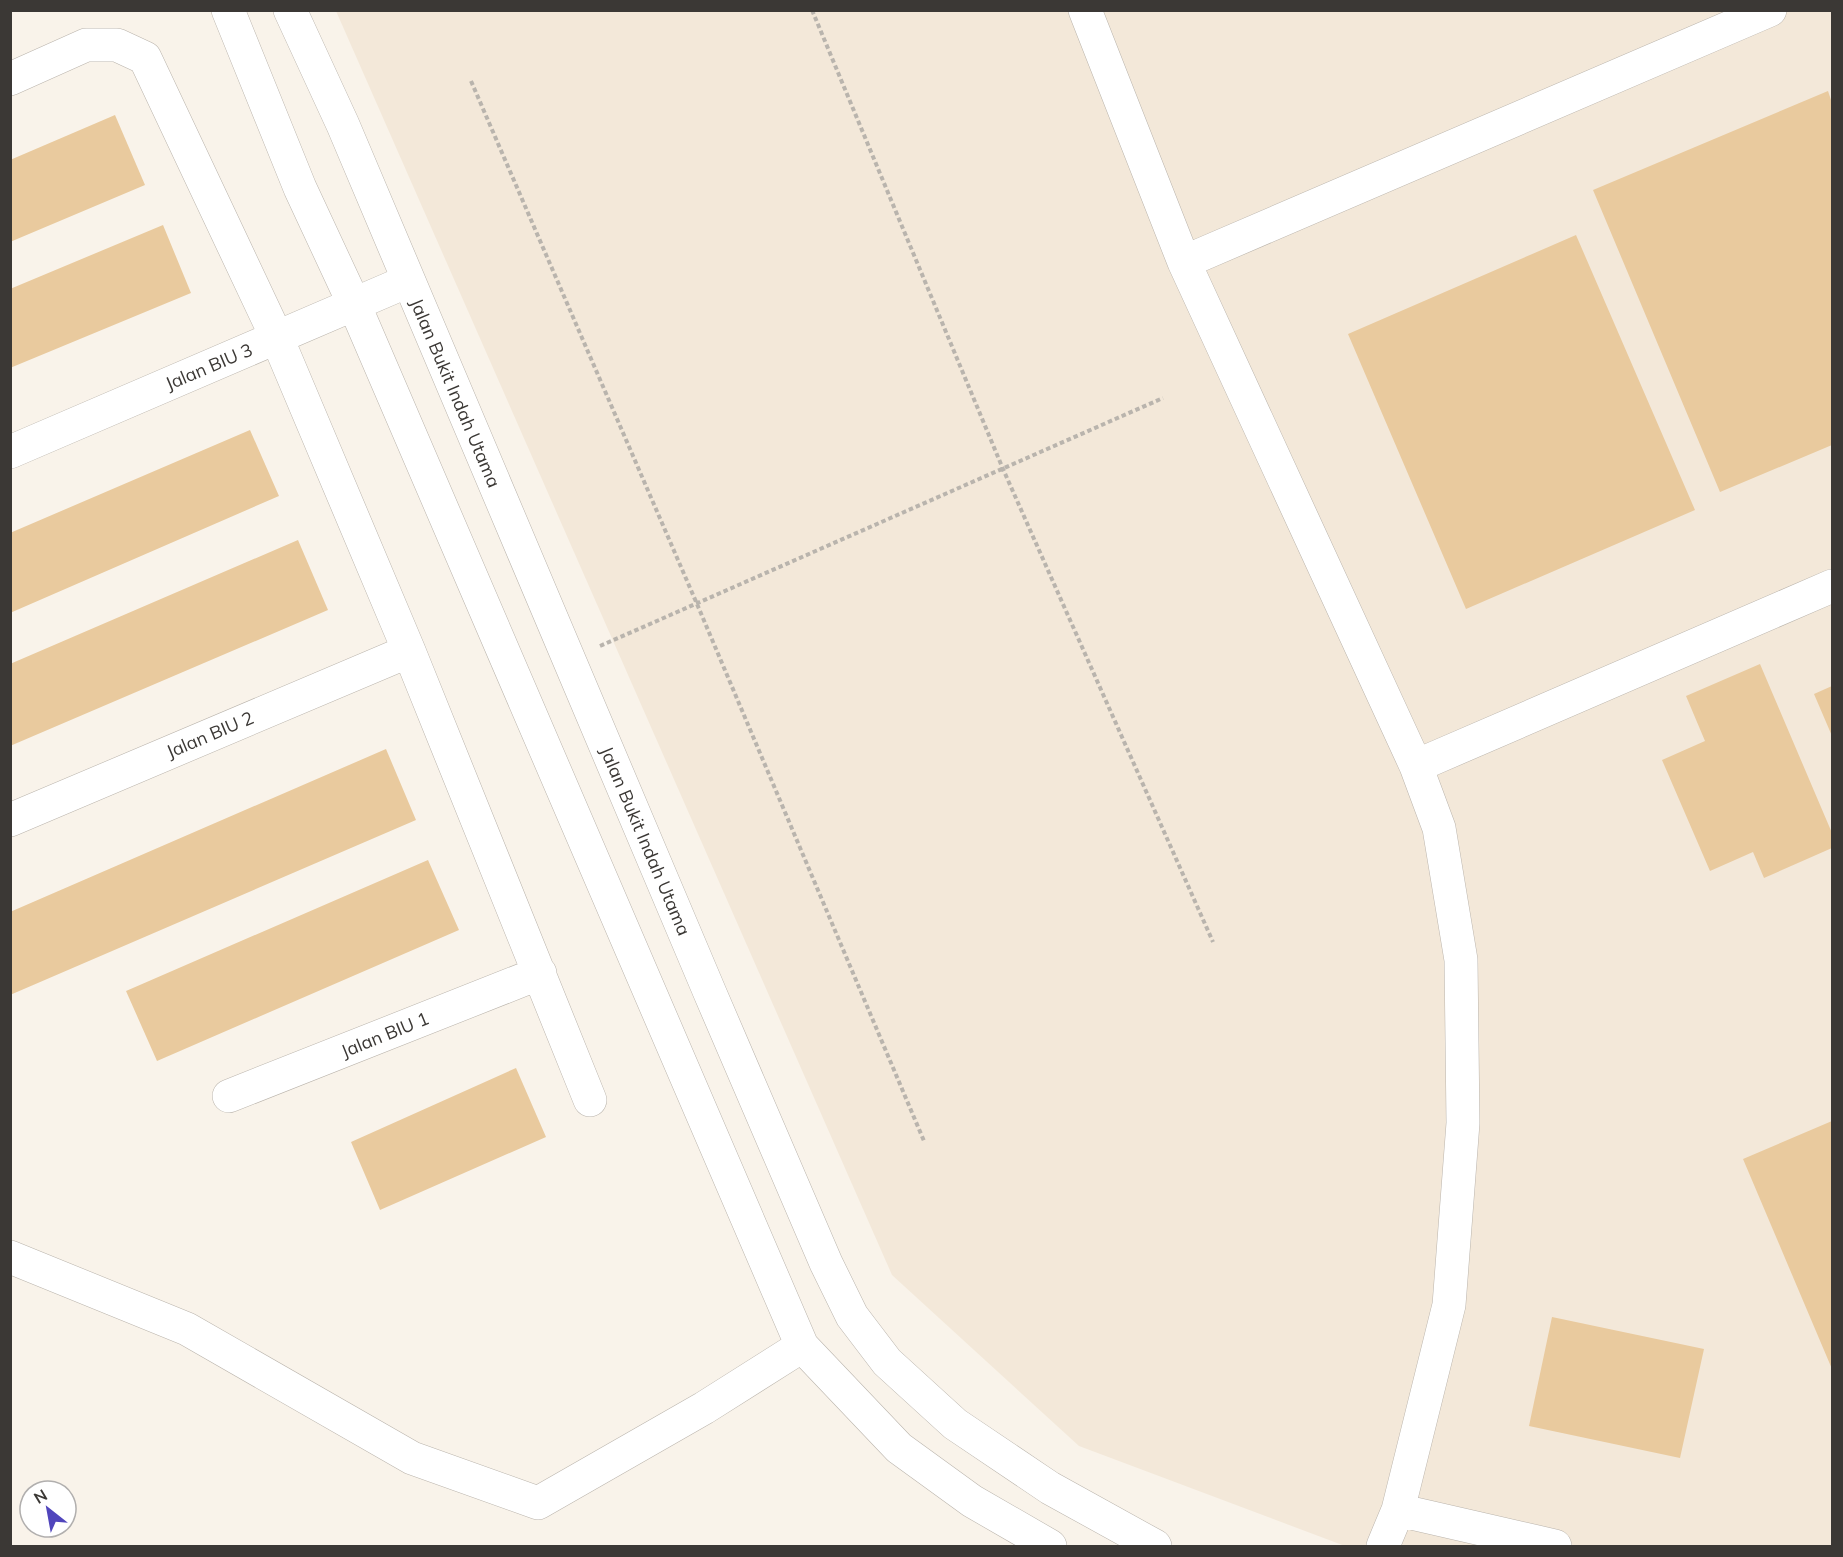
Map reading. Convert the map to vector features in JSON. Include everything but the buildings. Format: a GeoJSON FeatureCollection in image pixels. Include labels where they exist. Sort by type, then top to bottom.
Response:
{"type":"FeatureCollection","features":[{"type":"Feature","properties":{"kind":"street"},"geometry":{"type":"LineString","coordinates":[[228,10],[300,188],[354,304],[802,1346],[899,1448],[972,1501],[1050,1546]]}},
{"type":"Feature","properties":{"kind":"street","name":"Jalan Bukit Indah Utama"},"geometry":{"type":"LineString","coordinates":[[290,10],[343,125],[568,660],[826,1263],[852,1316],[887,1362],[955,1424],[1050,1488],[1155,1546]]}},
{"type":"Feature","properties":{"kind":"street"},"geometry":{"type":"LineString","coordinates":[[1085,10],[1184,262],[1416,766],[1439,828],[1461,960],[1463,1123],[1449,1305],[1398,1510],[1383,1546]]}},
{"type":"Feature","properties":{"kind":"street"},"geometry":{"type":"LineString","coordinates":[[1184,262],[1770,10]]}},
{"type":"Feature","properties":{"kind":"street"},"geometry":{"type":"LineString","coordinates":[[10,79],[86,45],[117,45],[144,58],[277,338],[409,651],[590,1100]]}},
{"type":"Feature","properties":{"kind":"street","name":"Jalan BIU 3"},"geometry":{"type":"LineString","coordinates":[[10,452],[408,281]]}},
{"type":"Feature","properties":{"kind":"street"},"geometry":{"type":"LineString","coordinates":[[1416,766],[1833,586]]}},
{"type":"Feature","properties":{"kind":"street","name":"Jalan BIU 2"},"geometry":{"type":"LineString","coordinates":[[10,820],[409,651]]}},
{"type":"Feature","properties":{"kind":"street","name":"Jalan BIU 1"},"geometry":{"type":"LineString","coordinates":[[229,1096],[540,973]]}},
{"type":"Feature","properties":{"kind":"street"},"geometry":{"type":"LineString","coordinates":[[10,1257],[187,1329],[412,1458],[538,1503],[704,1408],[802,1346]]}},
{"type":"Feature","properties":{"kind":"street"},"geometry":{"type":"LineString","coordinates":[[1398,1510],[1555,1546]]}},
{"type":"Feature","properties":{"kind":"path"},"geometry":{"type":"LineString","coordinates":[[812,10],[1003,469],[1213,942]]}},
{"type":"Feature","properties":{"kind":"path"},"geometry":{"type":"LineString","coordinates":[[471,81],[697,604],[924,1141]]}},
{"type":"Feature","properties":{"kind":"path"},"geometry":{"type":"LineString","coordinates":[[568,660],[1163,398]]}},
{"type":"Feature","properties":{"kind":"shaded area"},"geometry":{"type":"Polygon","coordinates":[[[336,11],[1832,11],[1832,1546],[1345,1546],[1079,1446],[892,1275],[336,11]]]}}]}
